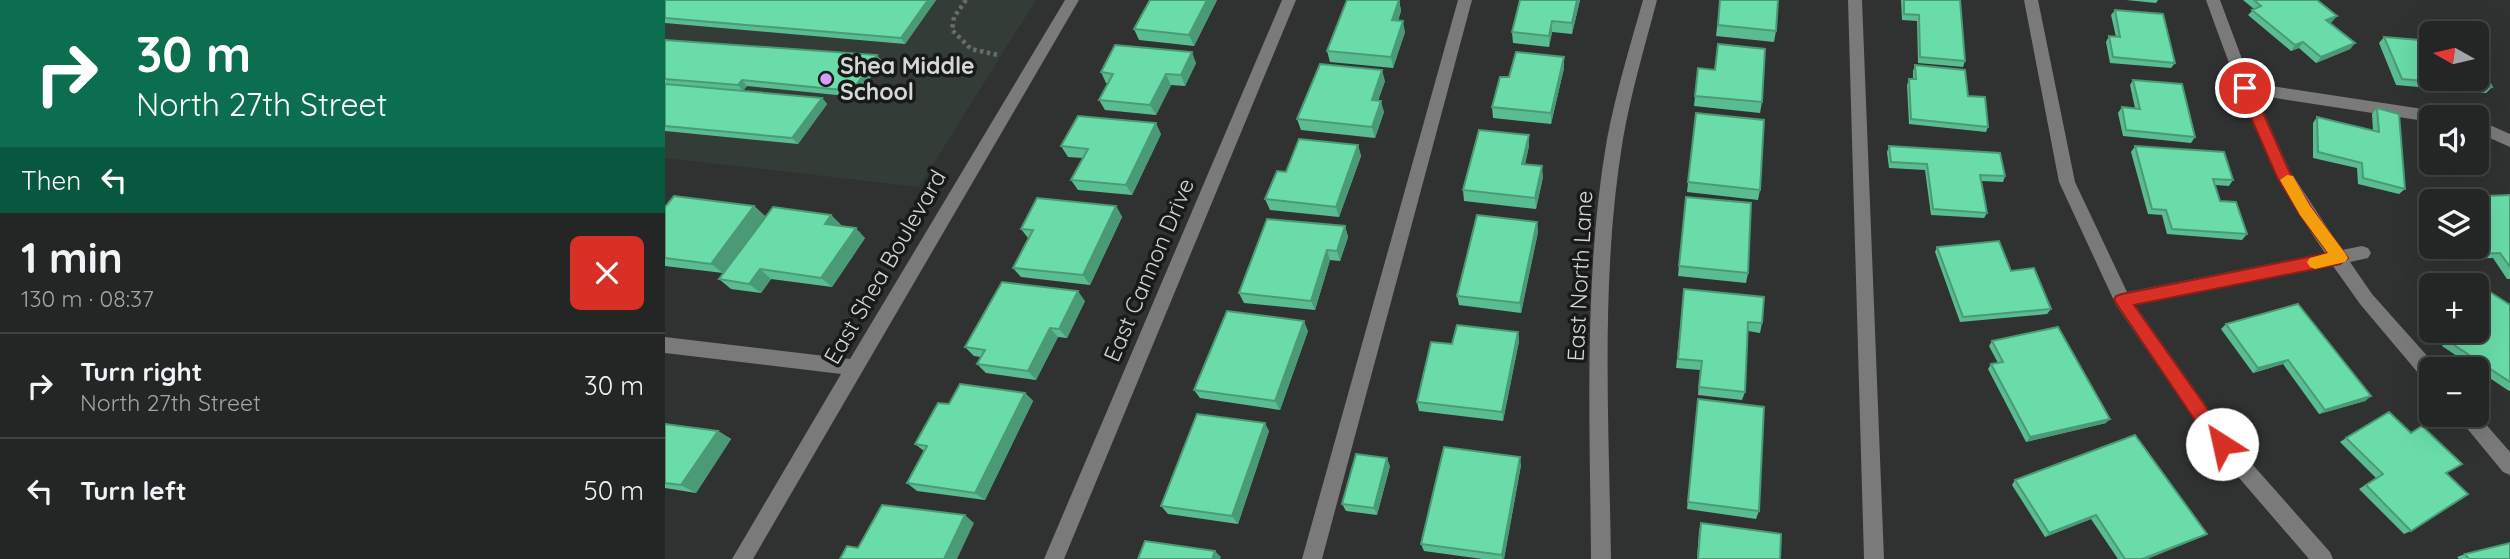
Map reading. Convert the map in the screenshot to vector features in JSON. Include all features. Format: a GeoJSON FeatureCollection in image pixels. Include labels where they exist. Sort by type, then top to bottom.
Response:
{"type":"FeatureCollection","features":[{"type":"Feature","properties":{"kind":"street","name":"East Shea Boulevard"},"geometry":{"type":"LineString","coordinates":[[742,559],[1072,0]]}},
{"type":"Feature","properties":{"kind":"street","name":"East Cannon Drive"},"geometry":{"type":"LineString","coordinates":[[1054,559],[1289,0]]}},
{"type":"Feature","properties":{"kind":"street"},"geometry":{"type":"LineString","coordinates":[[1312,559],[1465,0]]}},
{"type":"Feature","properties":{"kind":"street","name":"East North Lane"},"geometry":{"type":"LineString","coordinates":[[1601,559],[1598,402],[1601,276],[1612,159],[1628,81],[1650,0]]}},
{"type":"Feature","properties":{"kind":"street"},"geometry":{"type":"LineString","coordinates":[[1855,0],[1874,559]]}},
{"type":"Feature","properties":{"kind":"street"},"geometry":{"type":"LineString","coordinates":[[2031,0],[2067,182],[2122,300],[2222,444],[2323,559]]}},
{"type":"Feature","properties":{"kind":"street"},"geometry":{"type":"LineString","coordinates":[[2213,0],[2245,88],[2283,173],[2305,211],[2366,299],[2419,360]]}},
{"type":"Feature","properties":{"kind":"street"},"geometry":{"type":"LineString","coordinates":[[2245,88],[2419,114]]}},
{"type":"Feature","properties":{"kind":"street"},"geometry":{"type":"LineString","coordinates":[[2489,131],[2510,141]]}},
{"type":"Feature","properties":{"kind":"street"},"geometry":{"type":"LineString","coordinates":[[2122,300],[2362,253]]}},
{"type":"Feature","properties":{"kind":"street"},"geometry":{"type":"LineString","coordinates":[[665,345],[855,368]]}},
{"type":"Feature","properties":{"kind":"street"},"geometry":{"type":"LineString","coordinates":[[2476,427],[2510,466]]}},
{"type":"Feature","properties":{"kind":"path"},"geometry":{"type":"LineString","coordinates":[[965,0],[954,17],[952,30],[962,46],[998,55]]}},
{"type":"Feature","properties":{"kind":"shaded area","name":"Shea Middle School"},"geometry":{"type":"Polygon","coordinates":[[[665,0],[1036,0],[919,187],[665,158],[665,0]]]}},
{"type":"Feature","properties":{"kind":"building"},"geometry":{"type":"Polygon","coordinates":[[[665,0],[928,0],[901,38],[665,18],[665,0]]]}},
{"type":"Feature","properties":{"kind":"building"},"geometry":{"type":"Polygon","coordinates":[[[1150,0],[1207,0],[1189,35],[1134,29],[1150,0]]]}},
{"type":"Feature","properties":{"kind":"building"},"geometry":{"type":"Polygon","coordinates":[[[1347,0],[1399,0],[1392,20],[1403,21],[1391,57],[1327,51],[1347,0]]]}},
{"type":"Feature","properties":{"kind":"building"},"geometry":{"type":"Polygon","coordinates":[[[1520,0],[1577,0],[1572,23],[1552,21],[1549,36],[1512,32],[1520,0]]]}},
{"type":"Feature","properties":{"kind":"building"},"geometry":{"type":"Polygon","coordinates":[[[1720,0],[1778,0],[1776,31],[1718,25],[1720,0]]]}},
{"type":"Feature","properties":{"kind":"building"},"geometry":{"type":"Polygon","coordinates":[[[1904,0],[1960,0],[1965,61],[1920,57],[1919,15],[1904,14],[1904,0]]]}},
{"type":"Feature","properties":{"kind":"building"},"geometry":{"type":"Polygon","coordinates":[[[2254,0],[2317,0],[2337,16],[2326,20],[2355,43],[2321,57],[2303,42],[2295,45],[2252,10],[2261,6],[2254,0]]]}},
{"type":"Feature","properties":{"kind":"building"},"geometry":{"type":"Polygon","coordinates":[[[2115,10],[2163,14],[2175,63],[2113,57],[2109,36],[2120,37],[2115,10]]]}},
{"type":"Feature","properties":{"kind":"building"},"geometry":{"type":"Polygon","coordinates":[[[2384,37],[2419,40],[2419,81],[2402,79],[2384,37]]]}},
{"type":"Feature","properties":{"kind":"building"},"geometry":{"type":"Polygon","coordinates":[[[665,40],[877,55],[852,91],[742,80],[738,85],[665,79],[665,40]]]}},
{"type":"Feature","properties":{"kind":"building"},"geometry":{"type":"Polygon","coordinates":[[[1718,44],[1765,49],[1762,102],[1695,96],[1698,68],[1715,70],[1718,44]]]}},
{"type":"Feature","properties":{"kind":"building"},"geometry":{"type":"Polygon","coordinates":[[[1115,45],[1192,52],[1181,75],[1166,74],[1150,105],[1099,100],[1113,74],[1101,72],[1115,45]]]}},
{"type":"Feature","properties":{"kind":"building"},"geometry":{"type":"Polygon","coordinates":[[[1516,52],[1564,57],[1551,113],[1492,107],[1500,77],[1509,77],[1516,52]]]}},
{"type":"Feature","properties":{"kind":"building"},"geometry":{"type":"Polygon","coordinates":[[[1320,64],[1382,70],[1372,100],[1381,101],[1372,127],[1297,119],[1320,64]]]}},
{"type":"Feature","properties":{"kind":"building"},"geometry":{"type":"Polygon","coordinates":[[[1915,65],[1965,70],[1968,96],[1985,97],[1988,127],[1911,119],[1909,79],[1916,79],[1915,65]]]}},
{"type":"Feature","properties":{"kind":"building"},"geometry":{"type":"Polygon","coordinates":[[[2133,80],[2182,84],[2195,137],[2126,130],[2122,107],[2140,109],[2133,80]]]}},
{"type":"Feature","properties":{"kind":"building"},"geometry":{"type":"Polygon","coordinates":[[[665,84],[822,98],[792,138],[665,126],[665,84]]]}},
{"type":"Feature","properties":{"kind":"building"},"geometry":{"type":"Polygon","coordinates":[[[2377,108],[2399,114],[2405,189],[2363,178],[2362,163],[2318,152],[2317,117],[2379,132],[2377,108]]]}},
{"type":"Feature","properties":{"kind":"building"},"geometry":{"type":"Polygon","coordinates":[[[1696,113],[1764,120],[1760,190],[1688,182],[1696,113]]]}},
{"type":"Feature","properties":{"kind":"building"},"geometry":{"type":"Polygon","coordinates":[[[1078,116],[1156,123],[1126,185],[1071,180],[1088,149],[1061,146],[1078,116]]]}},
{"type":"Feature","properties":{"kind":"building"},"geometry":{"type":"Polygon","coordinates":[[[1479,130],[1529,135],[1522,164],[1542,166],[1535,198],[1463,190],[1479,130]]]}},
{"type":"Feature","properties":{"kind":"building"},"geometry":{"type":"Polygon","coordinates":[[[1299,139],[1358,145],[1336,207],[1265,199],[1277,171],[1286,172],[1299,139]]]}},
{"type":"Feature","properties":{"kind":"building"},"geometry":{"type":"Polygon","coordinates":[[[1889,146],[2000,153],[2005,176],[1980,175],[1987,213],[1933,209],[1927,164],[1891,162],[1889,146]]]}},
{"type":"Feature","properties":{"kind":"building"},"geometry":{"type":"Polygon","coordinates":[[[2135,146],[2224,152],[2233,180],[2213,179],[2220,201],[2236,202],[2247,234],[2172,229],[2166,210],[2152,209],[2135,146]]]}},
{"type":"Feature","properties":{"kind":"building"},"geometry":{"type":"Polygon","coordinates":[[[2510,195],[2510,267],[2500,253],[2489,253],[2489,196],[2510,195]]]}},
{"type":"Feature","properties":{"kind":"building"},"geometry":{"type":"Polygon","coordinates":[[[674,196],[754,206],[711,264],[665,258],[665,207],[674,196]]]}},
{"type":"Feature","properties":{"kind":"building"},"geometry":{"type":"Polygon","coordinates":[[[1686,197],[1751,203],[1748,273],[1679,266],[1686,197]]]}},
{"type":"Feature","properties":{"kind":"building"},"geometry":{"type":"Polygon","coordinates":[[[1037,198],[1116,206],[1083,275],[1013,268],[1033,230],[1021,229],[1037,198]]]}},
{"type":"Feature","properties":{"kind":"building"},"geometry":{"type":"Polygon","coordinates":[[[773,207],[831,215],[825,224],[856,228],[821,278],[760,269],[749,284],[719,279],[773,207]]]}},
{"type":"Feature","properties":{"kind":"building"},"geometry":{"type":"Polygon","coordinates":[[[1477,215],[1537,222],[1520,303],[1457,296],[1477,215]]]}},
{"type":"Feature","properties":{"kind":"building"},"geometry":{"type":"Polygon","coordinates":[[[1267,219],[1345,226],[1337,251],[1327,250],[1311,301],[1239,293],[1267,219]]]}},
{"type":"Feature","properties":{"kind":"building"},"geometry":{"type":"Polygon","coordinates":[[[1999,241],[2011,271],[2034,268],[2051,309],[1963,317],[1937,247],[1999,241]]]}},
{"type":"Feature","properties":{"kind":"building"},"geometry":{"type":"Polygon","coordinates":[[[1002,282],[1078,291],[1059,329],[1050,328],[1028,371],[977,364],[985,350],[965,347],[1002,282]]]}},
{"type":"Feature","properties":{"kind":"building"},"geometry":{"type":"Polygon","coordinates":[[[1684,289],[1764,297],[1762,323],[1748,322],[1745,392],[1699,387],[1702,361],[1678,359],[1684,289]]]}},
{"type":"Feature","properties":{"kind":"building"},"geometry":{"type":"Polygon","coordinates":[[[2489,293],[2510,305],[2510,382],[2489,368],[2489,357],[2472,357],[2451,343],[2489,343],[2489,293]]]}},
{"type":"Feature","properties":{"kind":"building"},"geometry":{"type":"Polygon","coordinates":[[[2298,304],[2371,396],[2325,410],[2288,360],[2258,368],[2226,324],[2298,304]]]}},
{"type":"Feature","properties":{"kind":"building"},"geometry":{"type":"Polygon","coordinates":[[[1227,311],[1304,321],[1275,401],[1194,390],[1227,311]]]}},
{"type":"Feature","properties":{"kind":"building"},"geometry":{"type":"Polygon","coordinates":[[[1457,325],[1518,332],[1502,412],[1417,402],[1431,342],[1452,344],[1457,325]]]}},
{"type":"Feature","properties":{"kind":"building"},"geometry":{"type":"Polygon","coordinates":[[[2058,327],[2110,419],[2030,437],[1991,364],[2003,362],[1992,341],[2058,327]]]}},
{"type":"Feature","properties":{"kind":"building"},"geometry":{"type":"Polygon","coordinates":[[[960,384],[1025,393],[975,493],[907,483],[927,446],[915,444],[938,403],[949,404],[960,384]]]}},
{"type":"Feature","properties":{"kind":"building"},"geometry":{"type":"Polygon","coordinates":[[[1698,399],[1764,407],[1759,511],[1688,502],[1698,399]]]}},
{"type":"Feature","properties":{"kind":"building"},"geometry":{"type":"Polygon","coordinates":[[[2389,412],[2411,433],[2423,427],[2462,464],[2446,473],[2468,494],[2411,531],[2366,485],[2383,474],[2346,438],[2389,412]]]}},
{"type":"Feature","properties":{"kind":"building"},"geometry":{"type":"Polygon","coordinates":[[[1197,414],[1265,423],[1232,516],[1161,506],[1197,414]]]}},
{"type":"Feature","properties":{"kind":"building"},"geometry":{"type":"Polygon","coordinates":[[[665,424],[718,431],[681,485],[665,483],[665,424]]]}},
{"type":"Feature","properties":{"kind":"building"},"geometry":{"type":"Polygon","coordinates":[[[2135,435],[2207,534],[2142,559],[2125,559],[2096,515],[2049,533],[2015,480],[2135,435]]]}},
{"type":"Feature","properties":{"kind":"building"},"geometry":{"type":"Polygon","coordinates":[[[1444,447],[1520,457],[1502,555],[1421,544],[1444,447]]]}},
{"type":"Feature","properties":{"kind":"building"},"geometry":{"type":"Polygon","coordinates":[[[1356,454],[1387,458],[1374,508],[1342,504],[1356,454]]]}},
{"type":"Feature","properties":{"kind":"building"},"geometry":{"type":"Polygon","coordinates":[[[882,505],[965,515],[944,559],[840,559],[847,546],[858,548],[882,505]]]}},
{"type":"Feature","properties":{"kind":"building"},"geometry":{"type":"Polygon","coordinates":[[[1701,523],[1781,534],[1780,559],[1698,559],[1701,523]]]}},
{"type":"Feature","properties":{"kind":"building"},"geometry":{"type":"Polygon","coordinates":[[[1145,541],[1215,551],[1212,559],[1138,559],[1145,541]]]}},
{"type":"Feature","properties":{"kind":"building"},"geometry":{"type":"Polygon","coordinates":[[[2510,543],[2510,559],[2469,559],[2465,554],[2510,543]]]}},
{"type":"Feature","properties":{"kind":"slow traffic"},"geometry":{"type":"LineString","coordinates":[[2287,180],[2305,211],[2340,258],[2315,262]]}},
{"type":"Feature","properties":{"kind":"place","name":"Shea Middle School"},"geometry":{"type":"Point","coordinates":[826,79]}},
{"type":"Feature","properties":{"kind":"route"},"geometry":{"type":"LineString","coordinates":[[2222,444],[2122,300],[2340,258],[2305,211],[2283,173],[2245,88]]}}]}
